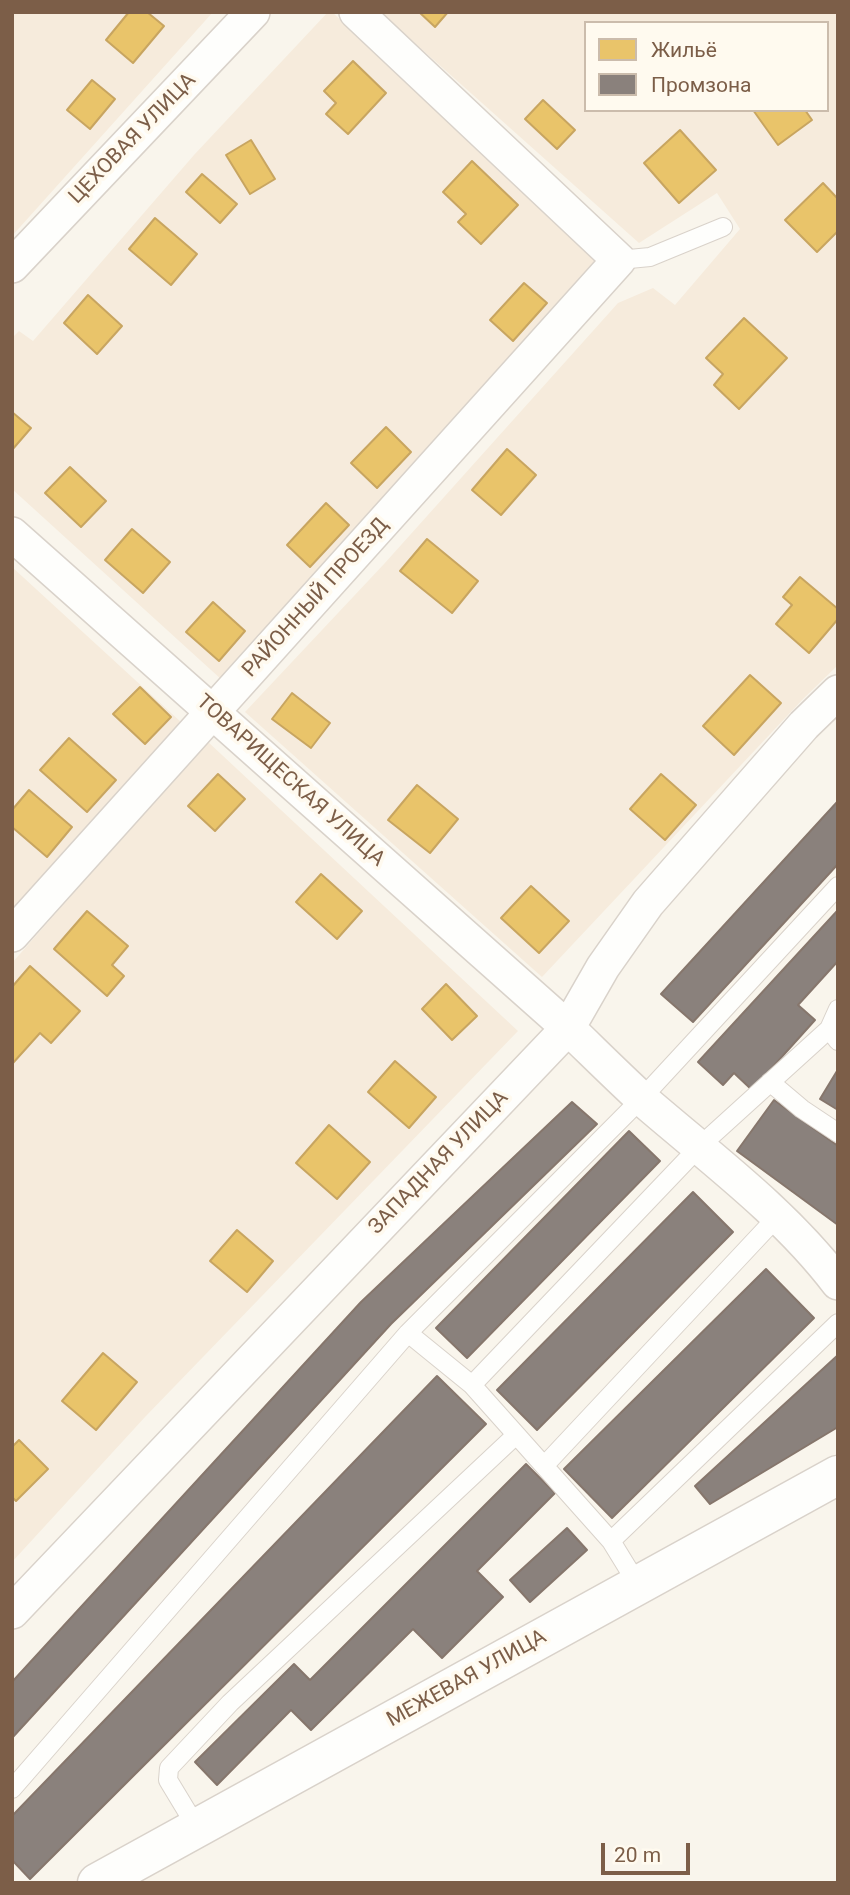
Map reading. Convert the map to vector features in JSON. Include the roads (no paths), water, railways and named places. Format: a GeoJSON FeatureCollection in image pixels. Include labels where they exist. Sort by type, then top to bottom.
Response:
{"type":"FeatureCollection","features":[{"type":"Feature","properties":{"kind":"street","name":"ЦЕХОВАЯ УЛИЦА"},"geometry":{"type":"LineString","coordinates":[[12,266],[253,12]]}},
{"type":"Feature","properties":{"kind":"street"},"geometry":{"type":"LineString","coordinates":[[356,12],[619,260]]}},
{"type":"Feature","properties":{"kind":"street","name":"РАЙОННЫЙ ПРОЕЗД"},"geometry":{"type":"LineString","coordinates":[[12,935],[619,260]]}},
{"type":"Feature","properties":{"kind":"street","name":"ТОВАРИЩЕСКАЯ УЛИЦА"},"geometry":{"type":"LineString","coordinates":[[12,534],[699,1146],[777,1217],[818,1258],[838,1283]]}},
{"type":"Feature","properties":{"kind":"street","name":"ЗАПАДНАЯ УЛИЦА"},"geometry":{"type":"LineString","coordinates":[[12,1612],[568,1028],[603,967],[648,903],[804,725],[838,692]]}},
{"type":"Feature","properties":{"kind":"street","name":"МЕЖЕВАЯ УЛИЦА"},"geometry":{"type":"LineString","coordinates":[[97,1883],[838,1475]]}},
{"type":"Feature","properties":{"kind":"lane"},"geometry":{"type":"LineString","coordinates":[[619,260],[650,257],[723,227]]}},
{"type":"Feature","properties":{"kind":"lane"},"geometry":{"type":"LineString","coordinates":[[12,1789],[408,1333],[642,1098],[838,886]]}},
{"type":"Feature","properties":{"kind":"lane"},"geometry":{"type":"LineString","coordinates":[[472,1385],[699,1146],[770,1082],[833,1035],[838,1009]]}},
{"type":"Feature","properties":{"kind":"lane"},"geometry":{"type":"LineString","coordinates":[[770,1082],[802,1109],[838,1133]]}},
{"type":"Feature","properties":{"kind":"lane"},"geometry":{"type":"LineString","coordinates":[[544,1466],[777,1217]]}},
{"type":"Feature","properties":{"kind":"lane"},"geometry":{"type":"LineString","coordinates":[[611,1542],[838,1324]]}},
{"type":"Feature","properties":{"kind":"lane"},"geometry":{"type":"LineString","coordinates":[[408,1333],[472,1385],[611,1542],[638,1585]]}},
{"type":"Feature","properties":{"kind":"lane"},"geometry":{"type":"LineString","coordinates":[[197,1828],[168,1780],[169,1768],[230,1703],[516,1434]]}}]}
